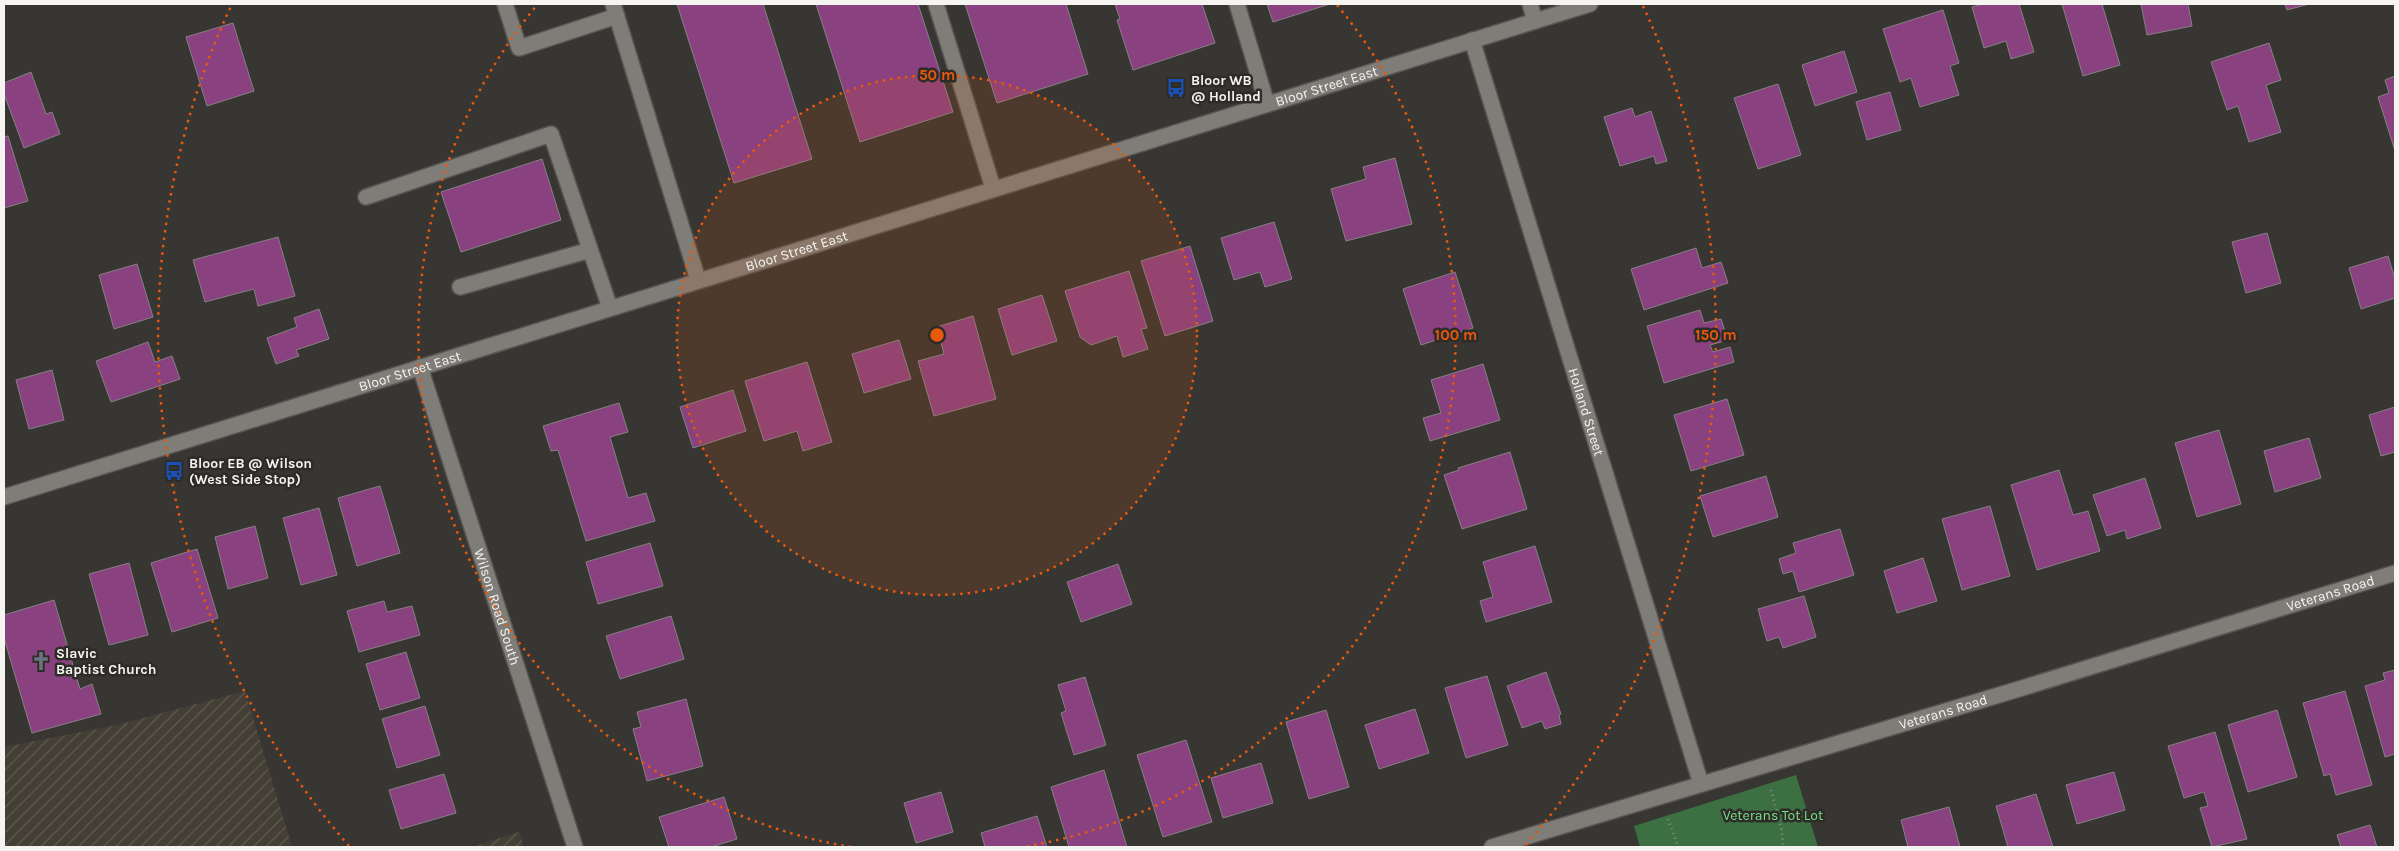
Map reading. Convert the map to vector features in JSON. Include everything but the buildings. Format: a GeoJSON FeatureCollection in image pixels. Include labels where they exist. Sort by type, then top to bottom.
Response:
{"type":"FeatureCollection","features":[{"type":"Feature","properties":{"kind":"street"},"geometry":{"type":"LineString","coordinates":[[505,4],[518,48],[615,10],[698,280]]}},
{"type":"Feature","properties":{"kind":"street"},"geometry":{"type":"LineString","coordinates":[[936,4],[993,188]]}},
{"type":"Feature","properties":{"kind":"street"},"geometry":{"type":"LineString","coordinates":[[1237,4],[1267,104]]}},
{"type":"Feature","properties":{"kind":"street"},"geometry":{"type":"LineString","coordinates":[[1530,4],[1536,21]]}},
{"type":"Feature","properties":{"kind":"street","name":"Bloor Street East"},"geometry":{"type":"LineString","coordinates":[[4,497],[993,188],[1590,4]]}},
{"type":"Feature","properties":{"kind":"street","name":"Holland Street"},"geometry":{"type":"LineString","coordinates":[[1472,40],[1701,784]]}},
{"type":"Feature","properties":{"kind":"street"},"geometry":{"type":"LineString","coordinates":[[366,197],[551,134],[610,308]]}},
{"type":"Feature","properties":{"kind":"street"},"geometry":{"type":"LineString","coordinates":[[460,287],[590,250]]}},
{"type":"Feature","properties":{"kind":"street","name":"Wilson Road South"},"geometry":{"type":"LineString","coordinates":[[420,367],[575,847]]}},
{"type":"Feature","properties":{"kind":"street","name":"Veterans Road"},"geometry":{"type":"LineString","coordinates":[[1492,847],[2019,689],[2395,573]]}},
{"type":"Feature","properties":{"kind":"path"},"geometry":{"type":"LineString","coordinates":[[1769,785],[1782,831],[1783,847]]}},
{"type":"Feature","properties":{"kind":"path"},"geometry":{"type":"LineString","coordinates":[[1667,816],[1678,847]]}},
{"type":"Feature","properties":{"kind":"shaded area"},"geometry":{"type":"Polygon","coordinates":[[[245,691],[292,847],[4,847],[4,747],[117,725],[245,691]]]}},
{"type":"Feature","properties":{"kind":"shaded area"},"geometry":{"type":"Polygon","coordinates":[[[519,832],[524,847],[472,847],[519,832]]]}},
{"type":"Feature","properties":{"kind":"green space","name":"Veterans Tot Lot"},"geometry":{"type":"Polygon","coordinates":[[[1796,775],[1818,847],[1640,847],[1634,826],[1796,775]]]}},
{"type":"Feature","properties":{"kind":"place","name":"Bloor WB @ Holland"},"geometry":{"type":"Point","coordinates":[1176,88]}},
{"type":"Feature","properties":{"kind":"place","name":"Bloor EB @ Wilson (West Side Stop)"},"geometry":{"type":"Point","coordinates":[174,471]}},
{"type":"Feature","properties":{"kind":"place","name":"Slavic Baptist Church"},"geometry":{"type":"Point","coordinates":[41,661]}}]}
